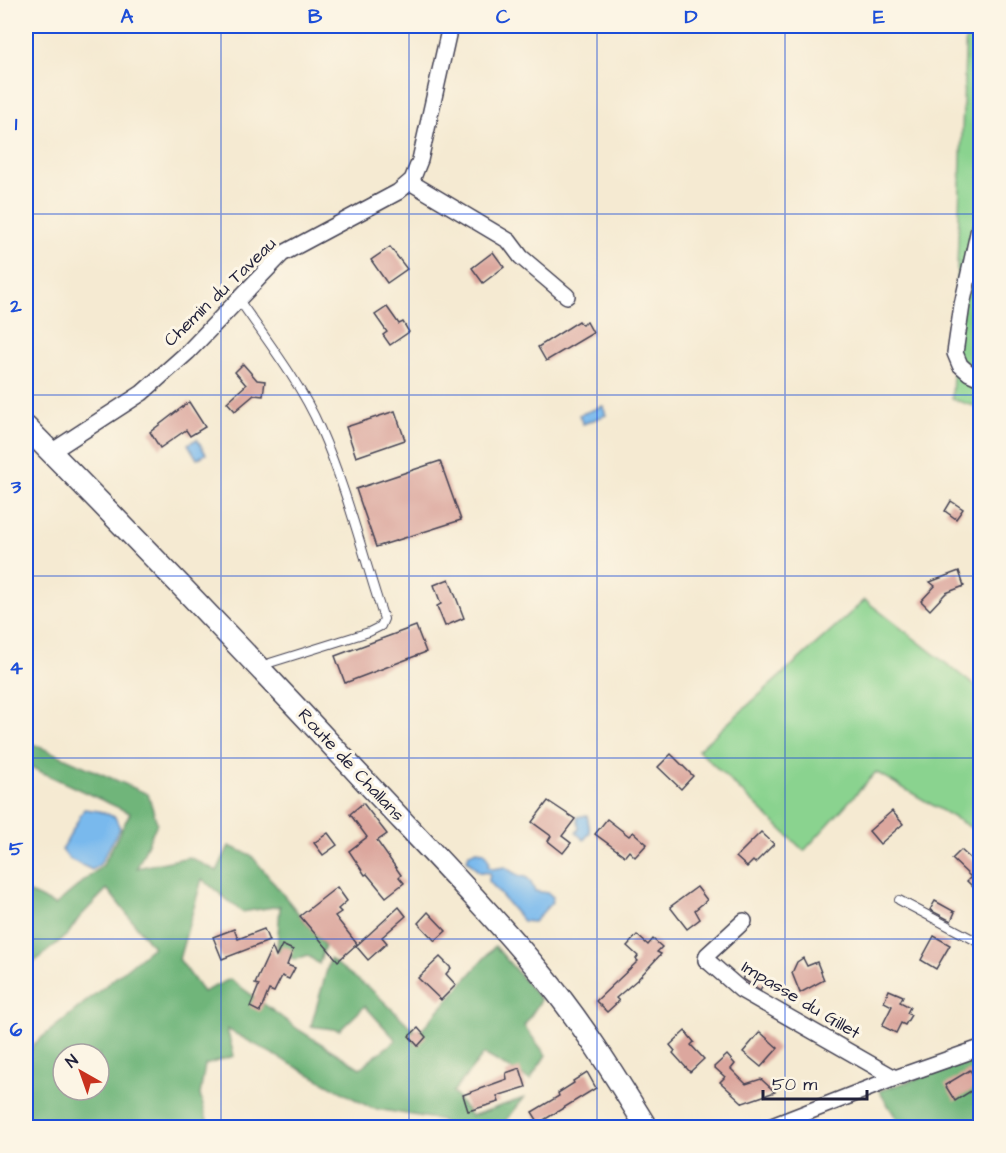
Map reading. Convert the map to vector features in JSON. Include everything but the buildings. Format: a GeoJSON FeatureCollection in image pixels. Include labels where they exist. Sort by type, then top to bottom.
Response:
{"type":"FeatureCollection","features":[{"type":"Feature","properties":{"kind":"main road","name":"Route de Challans"},"geometry":{"type":"LineString","coordinates":[[26,427],[259,666],[540,972],[602,1054],[647,1128]]}},
{"type":"Feature","properties":{"kind":"street"},"geometry":{"type":"LineString","coordinates":[[450,26],[420,160],[410,182],[509,241],[521,257],[567,296]]}},
{"type":"Feature","properties":{"kind":"street","name":"Chemin du Taveau"},"geometry":{"type":"LineString","coordinates":[[51,452],[142,393],[188,352],[282,254],[376,206],[410,182]]}},
{"type":"Feature","properties":{"kind":"street"},"geometry":{"type":"LineString","coordinates":[[981,224],[962,305],[955,353],[960,365],[969,373],[981,378]]}},
{"type":"Feature","properties":{"kind":"street","name":"Impasse du Gillet"},"geometry":{"type":"LineString","coordinates":[[744,921],[707,956],[706,960],[741,990],[895,1078]]}},
{"type":"Feature","properties":{"kind":"street"},"geometry":{"type":"LineString","coordinates":[[767,1128],[895,1078],[981,1048]]}},
{"type":"Feature","properties":{"kind":"lane"},"geometry":{"type":"LineString","coordinates":[[239,300],[296,386],[320,428],[384,619],[381,626],[369,632],[259,666]]}},
{"type":"Feature","properties":{"kind":"lane"},"geometry":{"type":"LineString","coordinates":[[899,900],[981,943]]}},
{"type":"Feature","properties":{"kind":"green space"},"geometry":{"type":"Polygon","coordinates":[[[966,26],[980,26],[980,408],[952,399],[966,26]]]}},
{"type":"Feature","properties":{"kind":"green space"},"geometry":{"type":"Polygon","coordinates":[[[865,600],[980,690],[980,833],[876,772],[804,851],[698,750],[865,600]]]}},
{"type":"Feature","properties":{"kind":"green space"},"geometry":{"type":"Polygon","coordinates":[[[26,741],[148,794],[157,823],[137,868],[189,857],[217,871],[229,846],[251,855],[325,946],[319,964],[307,955],[295,960],[277,950],[280,906],[242,912],[202,879],[179,959],[203,992],[230,979],[299,1030],[360,1068],[396,1040],[365,1006],[340,1030],[311,1026],[330,959],[374,992],[418,1034],[495,946],[541,1000],[524,1026],[546,1055],[530,1080],[484,1054],[453,1092],[471,1116],[524,1098],[501,1127],[449,1127],[441,1120],[371,1108],[227,1029],[234,1056],[205,1065],[200,1095],[209,1127],[26,1127],[26,1059],[34,1044],[153,947],[107,889],[79,918],[68,934],[26,969],[26,891],[55,905],[103,865],[130,813],[26,765],[26,741]]]}},
{"type":"Feature","properties":{"kind":"green space"},"geometry":{"type":"Polygon","coordinates":[[[980,1058],[980,1127],[902,1127],[879,1091],[980,1058]]]}},
{"type":"Feature","properties":{"kind":"green space"},"geometry":{"type":"Polygon","coordinates":[[[228,1124],[234,1127],[209,1127],[228,1124]]]}},
{"type":"Feature","properties":{"kind":"water"},"geometry":{"type":"Polygon","coordinates":[[[603,406],[606,415],[583,424],[579,415],[603,406]]]}},
{"type":"Feature","properties":{"kind":"water"},"geometry":{"type":"Polygon","coordinates":[[[197,439],[206,454],[197,459],[188,444],[197,439]]]}},
{"type":"Feature","properties":{"kind":"water"},"geometry":{"type":"Polygon","coordinates":[[[84,809],[99,811],[115,817],[120,828],[100,864],[92,870],[69,859],[62,850],[84,809]]]}},
{"type":"Feature","properties":{"kind":"water"},"geometry":{"type":"Polygon","coordinates":[[[587,815],[590,832],[584,840],[576,833],[579,829],[577,817],[587,815]]]}},
{"type":"Feature","properties":{"kind":"water"},"geometry":{"type":"Polygon","coordinates":[[[476,851],[484,852],[489,861],[488,866],[492,869],[505,867],[519,876],[526,877],[535,891],[548,893],[553,897],[552,902],[534,922],[523,921],[489,881],[490,873],[479,872],[467,860],[469,854],[476,851]]]}}]}
